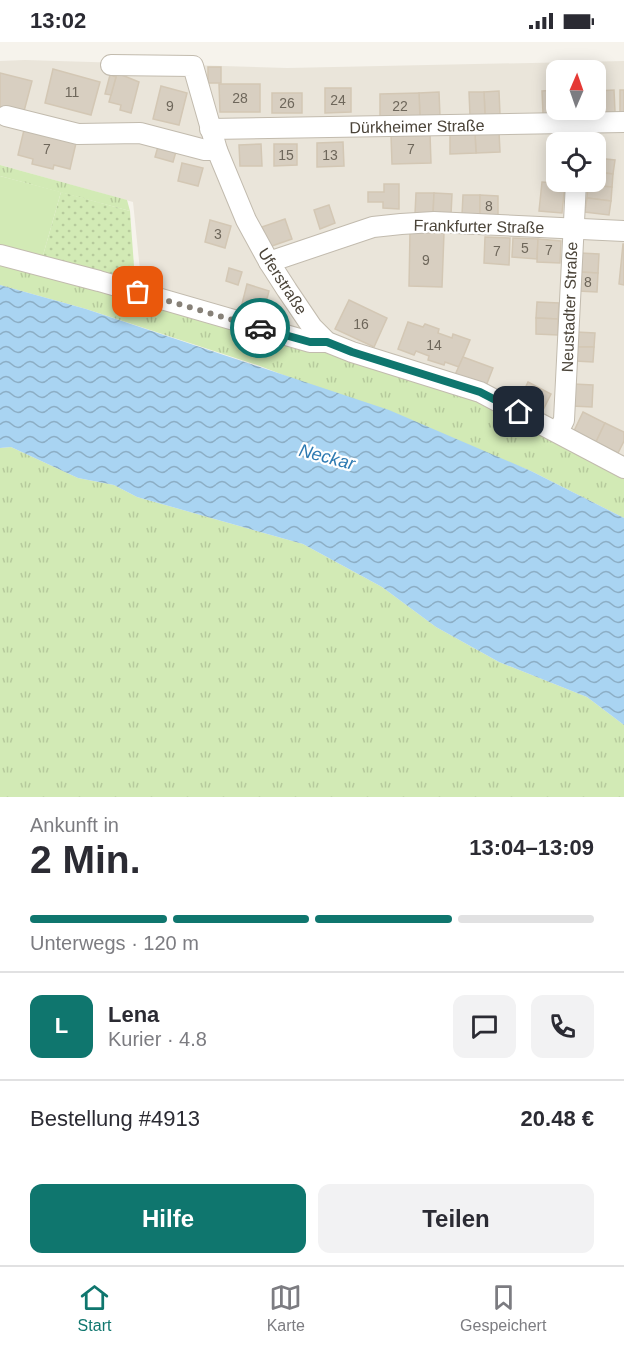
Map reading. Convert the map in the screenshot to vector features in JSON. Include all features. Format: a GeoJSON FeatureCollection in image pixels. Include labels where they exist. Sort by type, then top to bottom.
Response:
{"type":"FeatureCollection","features":[{"type":"Feature","properties":{"kind":"street","name":"Uferstraße"},"geometry":{"type":"LineString","coordinates":[[111,65],[193,66],[217,150],[246,220],[268,262],[312,327],[327,342],[480,392],[624,468]]}},
{"type":"Feature","properties":{"kind":"street"},"geometry":{"type":"LineString","coordinates":[[6,116],[78,134],[140,133],[205,150],[217,150]]}},
{"type":"Feature","properties":{"kind":"street","name":"Dürkheimer Straße"},"geometry":{"type":"LineString","coordinates":[[210,129],[624,122]]}},
{"type":"Feature","properties":{"kind":"street"},"geometry":{"type":"LineString","coordinates":[[580,123],[580,132]]}},
{"type":"Feature","properties":{"kind":"street","name":"Neustadter Straße"},"geometry":{"type":"LineString","coordinates":[[558,432],[564,420],[575,192]]}},
{"type":"Feature","properties":{"kind":"street","name":"Frankfurter Straße"},"geometry":{"type":"LineString","coordinates":[[268,262],[373,227],[401,224],[434,222],[624,231]]}},
{"type":"Feature","properties":{"kind":"street"},"geometry":{"type":"LineString","coordinates":[[0,255],[310,342],[327,342]]}},
{"type":"Feature","properties":{"kind":"shaded area"},"geometry":{"type":"Polygon","coordinates":[[[0,61],[287,68],[546,63],[546,120],[606,120],[606,61],[624,61],[624,461],[428,367],[343,337],[306,333],[142,290],[133,202],[0,165],[0,61]]]}},
{"type":"Feature","properties":{"kind":"green space"},"geometry":{"type":"Polygon","coordinates":[[[0,165],[127,200],[130,211],[0,176],[0,165]]]}},
{"type":"Feature","properties":{"kind":"green space"},"geometry":{"type":"Polygon","coordinates":[[[0,176],[61,192],[42,259],[0,248],[0,176]]]}},
{"type":"Feature","properties":{"kind":"green space"},"geometry":{"type":"Polygon","coordinates":[[[61,192],[130,211],[135,280],[127,277],[125,282],[42,259],[61,192]]]}},
{"type":"Feature","properties":{"kind":"green space"},"geometry":{"type":"Polygon","coordinates":[[[0,260],[346,357],[485,404],[624,475],[624,518],[531,471],[260,366],[86,309],[0,285],[0,260]]]}},
{"type":"Feature","properties":{"kind":"green space"},"geometry":{"type":"Polygon","coordinates":[[[11,447],[78,478],[114,485],[137,497],[303,544],[382,587],[436,627],[499,662],[587,697],[624,725],[624,797],[0,797],[0,448],[11,447]]]}},
{"type":"Feature","properties":{"kind":"water","name":"Neckar"},"geometry":{"type":"Polygon","coordinates":[[[0,285],[86,309],[389,410],[531,471],[624,518],[624,725],[587,697],[499,662],[436,627],[382,587],[303,544],[137,497],[114,485],[78,478],[11,447],[0,448],[0,285]]]}},
{"type":"Feature","properties":{"kind":"building"},"geometry":{"type":"Polygon","coordinates":[[[208,67],[221,67],[221,83],[208,83],[208,67]]]}},
{"type":"Feature","properties":{"kind":"building"},"geometry":{"type":"Polygon","coordinates":[[[53,69],[100,82],[91,115],[45,103],[53,69]]]}},
{"type":"Feature","properties":{"kind":"building"},"geometry":{"type":"Polygon","coordinates":[[[0,73],[32,81],[23,115],[0,109],[0,73]]]}},
{"type":"Feature","properties":{"kind":"building"},"geometry":{"type":"Polygon","coordinates":[[[117,73],[139,82],[131,113],[120,110],[121,105],[109,102],[117,73]]]}},
{"type":"Feature","properties":{"kind":"building"},"geometry":{"type":"Polygon","coordinates":[[[110,75],[116,77],[111,95],[105,94],[110,75]]]}},
{"type":"Feature","properties":{"kind":"building"},"geometry":{"type":"Polygon","coordinates":[[[219,84],[260,84],[260,112],[220,112],[219,84]]]}},
{"type":"Feature","properties":{"kind":"building"},"geometry":{"type":"Polygon","coordinates":[[[161,86],[187,93],[179,125],[153,119],[161,86]]]}},
{"type":"Feature","properties":{"kind":"building"},"geometry":{"type":"Polygon","coordinates":[[[325,88],[351,88],[351,112],[325,113],[325,88]]]}},
{"type":"Feature","properties":{"kind":"building"},"geometry":{"type":"Polygon","coordinates":[[[606,90],[614,90],[615,112],[606,112],[606,90]]]}},
{"type":"Feature","properties":{"kind":"building"},"geometry":{"type":"Polygon","coordinates":[[[620,90],[624,90],[624,112],[620,112],[620,90]]]}},
{"type":"Feature","properties":{"kind":"building"},"geometry":{"type":"Polygon","coordinates":[[[499,91],[500,115],[485,115],[484,92],[499,91]]]}},
{"type":"Feature","properties":{"kind":"building"},"geometry":{"type":"Polygon","coordinates":[[[542,91],[546,91],[546,114],[543,114],[542,91]]]}},
{"type":"Feature","properties":{"kind":"building"},"geometry":{"type":"Polygon","coordinates":[[[439,92],[440,117],[420,117],[419,93],[439,92]]]}},
{"type":"Feature","properties":{"kind":"building"},"geometry":{"type":"Polygon","coordinates":[[[469,92],[484,92],[485,115],[470,116],[469,92]]]}},
{"type":"Feature","properties":{"kind":"building"},"geometry":{"type":"Polygon","coordinates":[[[272,93],[302,93],[302,113],[272,113],[272,93]]]}},
{"type":"Feature","properties":{"kind":"building"},"geometry":{"type":"Polygon","coordinates":[[[419,93],[420,117],[380,119],[380,94],[419,93]]]}},
{"type":"Feature","properties":{"kind":"building"},"geometry":{"type":"Polygon","coordinates":[[[24,130],[76,143],[70,169],[54,165],[53,169],[32,164],[33,159],[18,155],[24,130]]]}},
{"type":"Feature","properties":{"kind":"building"},"geometry":{"type":"Polygon","coordinates":[[[499,132],[500,152],[476,153],[475,133],[499,132]]]}},
{"type":"Feature","properties":{"kind":"building"},"geometry":{"type":"Polygon","coordinates":[[[475,133],[476,153],[450,154],[450,134],[475,133]]]}},
{"type":"Feature","properties":{"kind":"building"},"geometry":{"type":"Polygon","coordinates":[[[430,134],[431,163],[392,164],[391,135],[430,134]]]}},
{"type":"Feature","properties":{"kind":"building"},"geometry":{"type":"Polygon","coordinates":[[[343,142],[344,166],[317,167],[317,143],[343,142]]]}},
{"type":"Feature","properties":{"kind":"building"},"geometry":{"type":"Polygon","coordinates":[[[159,143],[177,148],[173,162],[155,157],[159,143]]]}},
{"type":"Feature","properties":{"kind":"building"},"geometry":{"type":"Polygon","coordinates":[[[261,144],[262,166],[240,166],[239,145],[261,144]]]}},
{"type":"Feature","properties":{"kind":"building"},"geometry":{"type":"Polygon","coordinates":[[[274,144],[297,144],[297,165],[274,166],[274,144]]]}},
{"type":"Feature","properties":{"kind":"building"},"geometry":{"type":"Polygon","coordinates":[[[606,159],[615,160],[613,174],[606,173],[606,159]]]}},
{"type":"Feature","properties":{"kind":"building"},"geometry":{"type":"Polygon","coordinates":[[[182,163],[203,168],[198,186],[178,181],[182,163]]]}},
{"type":"Feature","properties":{"kind":"building"},"geometry":{"type":"Polygon","coordinates":[[[606,173],[613,174],[612,187],[606,186],[606,173]]]}},
{"type":"Feature","properties":{"kind":"building"},"geometry":{"type":"Polygon","coordinates":[[[542,182],[546,182],[546,192],[564,192],[562,213],[539,211],[542,182]]]}},
{"type":"Feature","properties":{"kind":"building"},"geometry":{"type":"Polygon","coordinates":[[[384,184],[399,184],[399,209],[383,208],[383,202],[368,202],[368,192],[384,192],[384,184]]]}},
{"type":"Feature","properties":{"kind":"building"},"geometry":{"type":"Polygon","coordinates":[[[606,186],[612,187],[611,201],[587,198],[587,192],[606,192],[606,186]]]}},
{"type":"Feature","properties":{"kind":"building"},"geometry":{"type":"Polygon","coordinates":[[[416,193],[434,193],[433,215],[415,214],[416,193]]]}},
{"type":"Feature","properties":{"kind":"building"},"geometry":{"type":"Polygon","coordinates":[[[434,193],[452,194],[451,215],[433,215],[434,193]]]}},
{"type":"Feature","properties":{"kind":"building"},"geometry":{"type":"Polygon","coordinates":[[[463,195],[480,195],[480,216],[462,215],[463,195]]]}},
{"type":"Feature","properties":{"kind":"building"},"geometry":{"type":"Polygon","coordinates":[[[480,195],[498,196],[498,216],[480,216],[480,195]]]}},
{"type":"Feature","properties":{"kind":"building"},"geometry":{"type":"Polygon","coordinates":[[[587,198],[611,201],[609,215],[585,212],[587,198]]]}},
{"type":"Feature","properties":{"kind":"building"},"geometry":{"type":"Polygon","coordinates":[[[329,205],[335,223],[320,229],[314,210],[329,205]]]}},
{"type":"Feature","properties":{"kind":"building"},"geometry":{"type":"Polygon","coordinates":[[[285,219],[292,239],[269,247],[262,227],[285,219]]]}},
{"type":"Feature","properties":{"kind":"building"},"geometry":{"type":"Polygon","coordinates":[[[210,220],[231,226],[225,248],[205,242],[210,220]]]}},
{"type":"Feature","properties":{"kind":"building"},"geometry":{"type":"Polygon","coordinates":[[[410,232],[444,233],[442,287],[409,286],[410,232]]]}},
{"type":"Feature","properties":{"kind":"building"},"geometry":{"type":"Polygon","coordinates":[[[485,237],[510,238],[509,265],[484,263],[485,237]]]}},
{"type":"Feature","properties":{"kind":"building"},"geometry":{"type":"Polygon","coordinates":[[[513,238],[538,239],[537,259],[512,257],[513,238]]]}},
{"type":"Feature","properties":{"kind":"building"},"geometry":{"type":"Polygon","coordinates":[[[538,239],[561,241],[560,263],[537,262],[538,239]]]}},
{"type":"Feature","properties":{"kind":"building"},"geometry":{"type":"Polygon","coordinates":[[[624,244],[624,285],[619,284],[624,244]]]}},
{"type":"Feature","properties":{"kind":"building"},"geometry":{"type":"Polygon","coordinates":[[[580,253],[599,254],[598,273],[579,272],[580,253]]]}},
{"type":"Feature","properties":{"kind":"building"},"geometry":{"type":"Polygon","coordinates":[[[229,268],[242,272],[238,285],[226,281],[229,268]]]}},
{"type":"Feature","properties":{"kind":"building"},"geometry":{"type":"Polygon","coordinates":[[[579,272],[598,273],[597,292],[578,291],[579,272]]]}},
{"type":"Feature","properties":{"kind":"building"},"geometry":{"type":"Polygon","coordinates":[[[247,284],[269,291],[263,314],[256,312],[255,315],[241,308],[247,284]]]}},
{"type":"Feature","properties":{"kind":"building"},"geometry":{"type":"Polygon","coordinates":[[[349,300],[387,318],[374,347],[335,329],[349,300]]]}},
{"type":"Feature","properties":{"kind":"building"},"geometry":{"type":"Polygon","coordinates":[[[537,302],[559,303],[558,319],[536,318],[537,302]]]}},
{"type":"Feature","properties":{"kind":"building"},"geometry":{"type":"Polygon","coordinates":[[[536,318],[558,319],[558,335],[536,334],[536,318]]]}},
{"type":"Feature","properties":{"kind":"building"},"geometry":{"type":"Polygon","coordinates":[[[408,322],[439,329],[438,333],[452,338],[453,334],[470,340],[459,367],[428,360],[429,356],[416,351],[414,355],[398,349],[408,322]]]}},
{"type":"Feature","properties":{"kind":"building"},"geometry":{"type":"Polygon","coordinates":[[[576,332],[595,333],[594,347],[575,347],[576,332]]]}},
{"type":"Feature","properties":{"kind":"building"},"geometry":{"type":"Polygon","coordinates":[[[575,347],[594,347],[593,362],[575,361],[575,347]]]}},
{"type":"Feature","properties":{"kind":"building"},"geometry":{"type":"Polygon","coordinates":[[[463,357],[493,368],[486,386],[455,375],[463,357]]]}},
{"type":"Feature","properties":{"kind":"building"},"geometry":{"type":"Polygon","coordinates":[[[528,382],[551,394],[541,414],[518,403],[528,382]]]}},
{"type":"Feature","properties":{"kind":"building"},"geometry":{"type":"Polygon","coordinates":[[[573,384],[593,385],[592,407],[572,406],[573,384]]]}},
{"type":"Feature","properties":{"kind":"building"},"geometry":{"type":"Polygon","coordinates":[[[583,412],[605,423],[596,442],[574,431],[583,412]]]}},
{"type":"Feature","properties":{"kind":"building"},"geometry":{"type":"Polygon","coordinates":[[[605,423],[624,432],[624,441],[618,453],[596,442],[605,423]]]}},
{"type":"Feature","properties":{"kind":"way so far"},"geometry":{"type":"LineString","coordinates":[[138,292],[260,328]]}},
{"type":"Feature","properties":{"kind":"route"},"geometry":{"type":"LineString","coordinates":[[260,328],[310,342],[327,342],[480,392],[519,412]]}}]}
